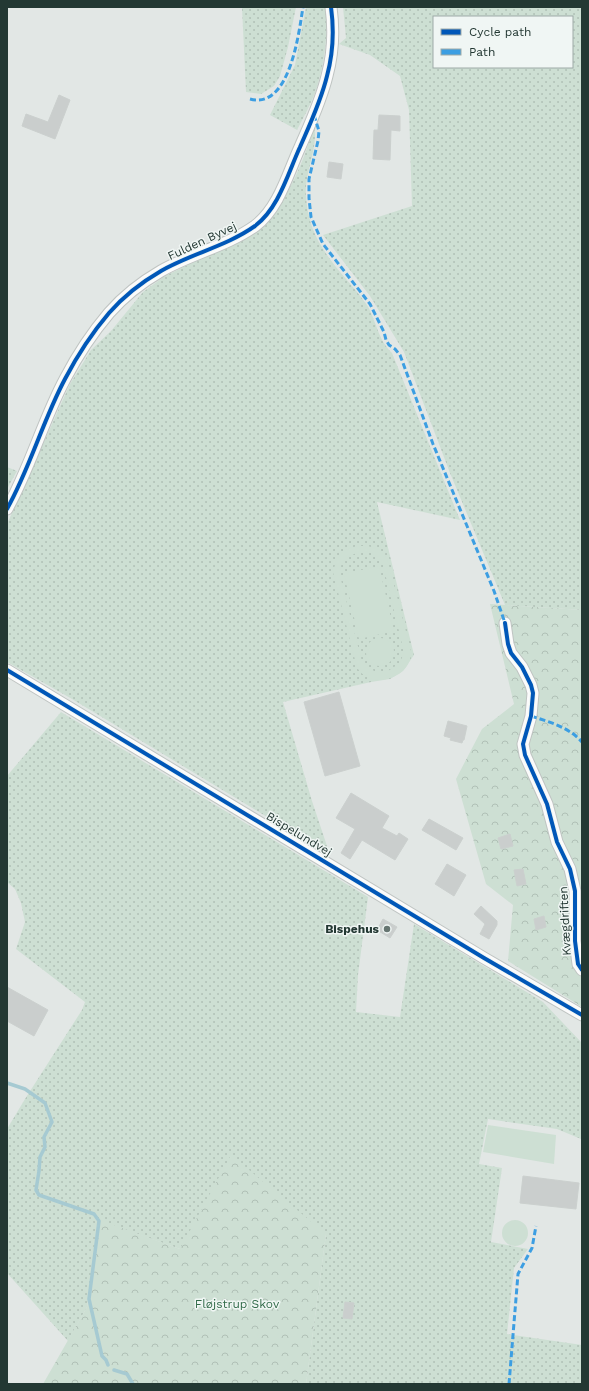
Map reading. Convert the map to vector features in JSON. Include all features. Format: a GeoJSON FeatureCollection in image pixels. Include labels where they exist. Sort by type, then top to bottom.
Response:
{"type":"FeatureCollection","features":[{"type":"Feature","properties":{"kind":"street","name":"Fulden Byvej"},"geometry":{"type":"LineString","coordinates":[[7,509],[65,379],[88,342],[110,313],[127,296],[161,271],[242,234],[256,225],[268,213],[280,193],[314,115],[327,76],[331,53],[333,22],[331,7]]}},
{"type":"Feature","properties":{"kind":"street","name":"Kvægdriften"},"geometry":{"type":"LineString","coordinates":[[505,623],[511,653],[522,667],[531,685],[533,693],[531,716],[523,744],[525,755],[547,804],[557,842],[570,869],[575,890],[575,941],[578,964],[582,970]]}},
{"type":"Feature","properties":{"kind":"street","name":"Bispelundvej"},"geometry":{"type":"LineString","coordinates":[[7,670],[484,958],[582,1015]]}},
{"type":"Feature","properties":{"kind":"green space"},"geometry":{"type":"Polygon","coordinates":[[[242,7],[296,7],[288,47],[280,76],[274,86],[261,94],[246,92],[242,7]]]}},
{"type":"Feature","properties":{"kind":"green space"},"geometry":{"type":"Polygon","coordinates":[[[306,7],[325,7],[326,40],[321,73],[315,93],[297,130],[270,115],[295,65],[306,7]]]}},
{"type":"Feature","properties":{"kind":"green space"},"geometry":{"type":"Polygon","coordinates":[[[343,7],[582,7],[582,610],[505,605],[450,473],[404,352],[370,296],[323,235],[412,206],[409,110],[400,76],[370,55],[339,44],[346,38],[343,7]]]}},
{"type":"Feature","properties":{"kind":"green space"},"geometry":{"type":"Polygon","coordinates":[[[314,127],[315,143],[306,187],[308,209],[313,229],[318,241],[327,255],[367,305],[383,342],[392,353],[460,520],[377,502],[414,655],[403,671],[390,679],[283,702],[312,801],[330,855],[72,699],[7,662],[7,524],[70,384],[91,350],[111,331],[143,292],[165,276],[256,232],[267,221],[276,210],[292,184],[314,127]]]}},
{"type":"Feature","properties":{"kind":"green space"},"geometry":{"type":"Polygon","coordinates":[[[7,467],[17,471],[7,489],[7,467]]]}},
{"type":"Feature","properties":{"kind":"green space"},"geometry":{"type":"Polygon","coordinates":[[[357,546],[370,547],[381,551],[387,558],[411,651],[408,664],[404,670],[393,677],[379,680],[370,678],[364,675],[357,668],[333,572],[336,561],[347,549],[357,546]],[[364,552],[355,554],[344,560],[341,566],[340,576],[362,662],[374,671],[388,671],[400,663],[404,652],[382,562],[374,554],[364,552]]]}},
{"type":"Feature","properties":{"kind":"green space"},"geometry":{"type":"Polygon","coordinates":[[[379,566],[394,631],[359,639],[344,574],[379,566]]]}},
{"type":"Feature","properties":{"kind":"green space"},"geometry":{"type":"Polygon","coordinates":[[[490,604],[582,610],[582,1007],[508,961],[513,905],[486,884],[456,779],[482,729],[514,704],[490,604]]]}},
{"type":"Feature","properties":{"kind":"green space"},"geometry":{"type":"Polygon","coordinates":[[[380,638],[390,642],[394,652],[390,662],[380,666],[370,662],[366,652],[370,642],[380,638]]]}},
{"type":"Feature","properties":{"kind":"green space"},"geometry":{"type":"Polygon","coordinates":[[[61,712],[368,897],[358,975],[356,1012],[400,1017],[414,924],[543,1002],[582,1043],[582,1139],[557,1129],[488,1119],[479,1164],[502,1168],[491,1242],[528,1249],[514,1268],[507,1334],[582,1345],[582,1384],[306,1384],[326,1234],[180,1249],[100,1221],[87,1307],[68,1341],[7,1273],[7,1129],[82,1010],[85,1002],[16,949],[25,922],[21,903],[15,889],[7,882],[7,776],[61,712]]]}},
{"type":"Feature","properties":{"kind":"green space"},"geometry":{"type":"Polygon","coordinates":[[[488,1125],[556,1135],[554,1164],[483,1152],[488,1125]]]}},
{"type":"Feature","properties":{"kind":"green space","name":"Fløjstrup Skov"},"geometry":{"type":"Polygon","coordinates":[[[231,1155],[326,1234],[306,1384],[43,1384],[87,1307],[100,1220],[180,1249],[231,1155]]]}},
{"type":"Feature","properties":{"kind":"green space"},"geometry":{"type":"Polygon","coordinates":[[[515,1220],[524,1224],[528,1233],[524,1242],[515,1246],[506,1242],[502,1233],[506,1224],[515,1220]]]}},
{"type":"Feature","properties":{"kind":"building"},"geometry":{"type":"Polygon","coordinates":[[[59,95],[70,100],[55,139],[22,126],[26,114],[48,122],[59,95]]]}},
{"type":"Feature","properties":{"kind":"building"},"geometry":{"type":"Polygon","coordinates":[[[379,115],[400,116],[400,131],[391,130],[390,160],[373,159],[374,130],[378,130],[379,115]]]}},
{"type":"Feature","properties":{"kind":"building"},"geometry":{"type":"Polygon","coordinates":[[[329,162],[343,164],[341,179],[327,177],[329,162]]]}},
{"type":"Feature","properties":{"kind":"building"},"geometry":{"type":"Polygon","coordinates":[[[339,692],[360,766],[325,776],[304,702],[339,692]]]}},
{"type":"Feature","properties":{"kind":"building"},"geometry":{"type":"Polygon","coordinates":[[[448,721],[467,726],[462,743],[450,740],[451,738],[444,736],[448,721]]]}},
{"type":"Feature","properties":{"kind":"building"},"geometry":{"type":"Polygon","coordinates":[[[351,793],[389,816],[382,828],[397,836],[399,833],[408,839],[395,860],[362,840],[350,859],[341,853],[355,829],[336,818],[351,793]]]}},
{"type":"Feature","properties":{"kind":"building"},"geometry":{"type":"Polygon","coordinates":[[[429,819],[463,838],[456,850],[422,830],[429,819]]]}},
{"type":"Feature","properties":{"kind":"building"},"geometry":{"type":"Polygon","coordinates":[[[510,834],[513,846],[501,849],[498,838],[510,834]]]}},
{"type":"Feature","properties":{"kind":"building"},"geometry":{"type":"Polygon","coordinates":[[[447,864],[466,875],[454,896],[435,884],[447,864]]]}},
{"type":"Feature","properties":{"kind":"building"},"geometry":{"type":"Polygon","coordinates":[[[523,869],[526,884],[517,886],[514,870],[523,869]]]}},
{"type":"Feature","properties":{"kind":"building"},"geometry":{"type":"Polygon","coordinates":[[[481,906],[497,921],[497,925],[489,939],[480,934],[485,924],[474,914],[481,906]]]}},
{"type":"Feature","properties":{"kind":"building"},"geometry":{"type":"Polygon","coordinates":[[[544,916],[546,927],[536,930],[534,919],[544,916]]]}},
{"type":"Feature","properties":{"kind":"building","name":"Bispehus"},"geometry":{"type":"Polygon","coordinates":[[[383,919],[397,927],[390,938],[377,930],[383,919]]]}},
{"type":"Feature","properties":{"kind":"building"},"geometry":{"type":"Polygon","coordinates":[[[7,987],[48,1010],[34,1036],[7,1021],[7,987]]]}},
{"type":"Feature","properties":{"kind":"building"},"geometry":{"type":"Polygon","coordinates":[[[523,1176],[579,1183],[576,1209],[520,1203],[523,1176]]]}},
{"type":"Feature","properties":{"kind":"building"},"geometry":{"type":"Polygon","coordinates":[[[345,1302],[354,1303],[352,1319],[343,1318],[345,1302]]]}},
{"type":"Feature","properties":{"kind":"waterway"},"geometry":{"type":"LineString","coordinates":[[7,1083],[25,1089],[45,1103],[52,1122],[44,1137],[45,1147],[40,1157],[36,1190],[39,1195],[94,1214],[99,1221],[89,1299],[102,1356],[108,1365]]}},
{"type":"Feature","properties":{"kind":"waterway"},"geometry":{"type":"LineString","coordinates":[[114,1370],[127,1374],[133,1384]]}},
{"type":"Feature","properties":{"kind":"marked path"},"geometry":{"type":"LineString","coordinates":[[250,99],[264,99],[275,93],[283,81],[295,50],[303,7]]}},
{"type":"Feature","properties":{"kind":"marked path"},"geometry":{"type":"LineString","coordinates":[[314,115],[319,131],[309,179],[311,217],[323,244],[370,304],[384,332],[386,340],[389,345],[400,355],[433,444],[494,591],[505,623]]}},
{"type":"Feature","properties":{"kind":"marked path"},"geometry":{"type":"LineString","coordinates":[[531,716],[552,723],[571,732],[582,742]]}},
{"type":"Feature","properties":{"kind":"marked path"},"geometry":{"type":"LineString","coordinates":[[509,1384],[518,1274],[532,1248],[536,1226]]}},
{"type":"Feature","properties":{"kind":"cycle path"},"geometry":{"type":"LineString","coordinates":[[7,509],[23,477],[65,379],[85,345],[114,307],[154,275],[172,265],[221,245],[255,226],[263,219],[277,200],[325,85],[332,50],[333,33],[331,7]]}},
{"type":"Feature","properties":{"kind":"cycle path"},"geometry":{"type":"LineString","coordinates":[[505,623],[511,653],[522,667],[531,685],[533,693],[531,716],[523,744],[525,755],[547,804],[557,842],[570,869],[575,891],[575,941],[578,964],[582,970]]}},
{"type":"Feature","properties":{"kind":"cycle path"},"geometry":{"type":"LineString","coordinates":[[7,670],[484,958],[582,1015]]}},
{"type":"Feature","properties":{"kind":"place","name":"Bispehus"},"geometry":{"type":"Point","coordinates":[387,929]}}]}
